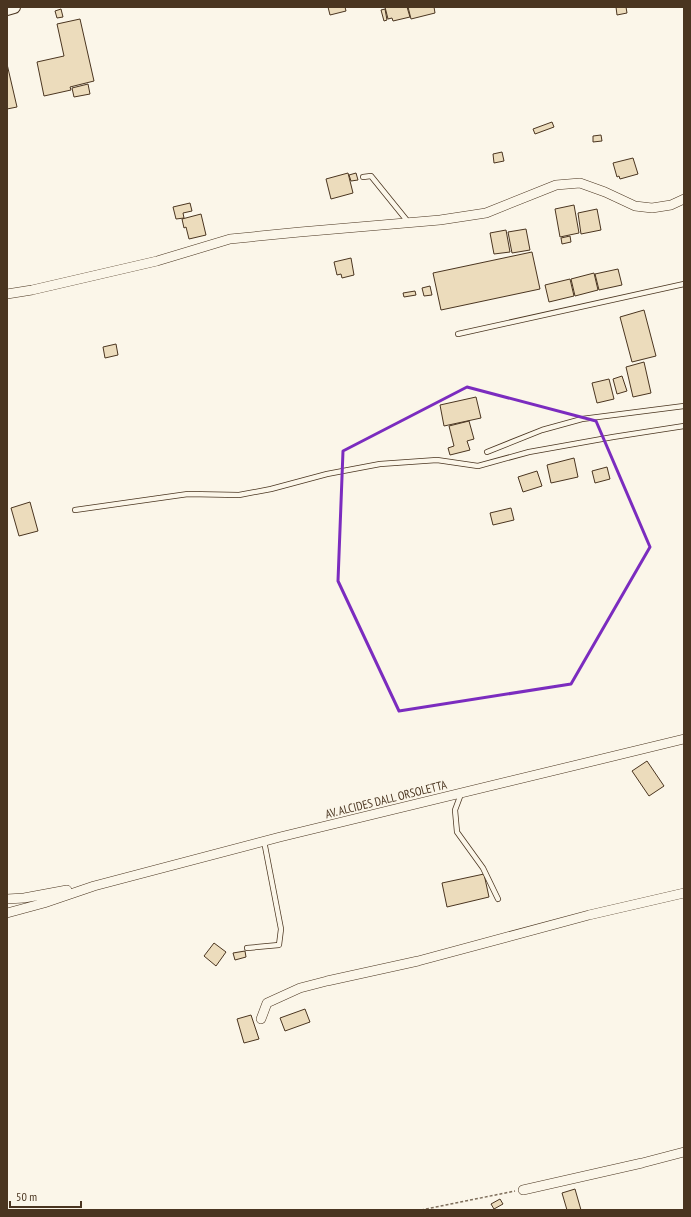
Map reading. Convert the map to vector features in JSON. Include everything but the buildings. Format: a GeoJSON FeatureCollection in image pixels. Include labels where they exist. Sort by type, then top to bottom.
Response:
{"type":"FeatureCollection","features":[{"type":"Feature","properties":{"kind":"main road"},"geometry":{"type":"LineString","coordinates":[[7,9],[14,7]]}},
{"type":"Feature","properties":{"kind":"street"},"geometry":{"type":"LineString","coordinates":[[7,294],[32,290],[157,261],[230,240],[300,232],[440,220],[486,213],[524,197],[562,184],[580,183],[605,192],[635,206],[652,208],[671,205],[684,199]]}},
{"type":"Feature","properties":{"kind":"street","name":"AV. ALCIDES DALL ORSOLETTA"},"geometry":{"type":"LineString","coordinates":[[94,886],[264,841],[684,739]]}},
{"type":"Feature","properties":{"kind":"street"},"geometry":{"type":"LineString","coordinates":[[7,899],[24,898],[94,886]]}},
{"type":"Feature","properties":{"kind":"street"},"geometry":{"type":"LineString","coordinates":[[7,913],[44,903],[94,886]]}},
{"type":"Feature","properties":{"kind":"street"},"geometry":{"type":"LineString","coordinates":[[261,1019],[267,1003],[300,988],[418,961],[589,915],[684,893]]}},
{"type":"Feature","properties":{"kind":"street"},"geometry":{"type":"LineString","coordinates":[[522,1190],[684,1152]]}},
{"type":"Feature","properties":{"kind":"lane"},"geometry":{"type":"LineString","coordinates":[[363,177],[371,176],[409,223]]}},
{"type":"Feature","properties":{"kind":"lane"},"geometry":{"type":"LineString","coordinates":[[458,334],[684,284]]}},
{"type":"Feature","properties":{"kind":"lane"},"geometry":{"type":"LineString","coordinates":[[487,452],[542,430],[582,419],[684,406]]}},
{"type":"Feature","properties":{"kind":"lane"},"geometry":{"type":"LineString","coordinates":[[75,510],[188,494],[239,494],[271,489],[327,474],[380,464],[437,460],[478,466],[529,452],[684,426]]}},
{"type":"Feature","properties":{"kind":"lane"},"geometry":{"type":"LineString","coordinates":[[462,792],[455,810],[457,832],[483,868],[498,899]]}},
{"type":"Feature","properties":{"kind":"lane"},"geometry":{"type":"LineString","coordinates":[[247,948],[279,945],[281,928],[264,841]]}},
{"type":"Feature","properties":{"kind":"path"},"geometry":{"type":"LineString","coordinates":[[421,1210],[522,1190]]}},
{"type":"Feature","properties":{"kind":"highlighted area"},"geometry":{"type":"Polygon","coordinates":[[[467,387],[596,421],[650,547],[571,684],[399,711],[338,581],[343,451],[467,387]]]}}]}
